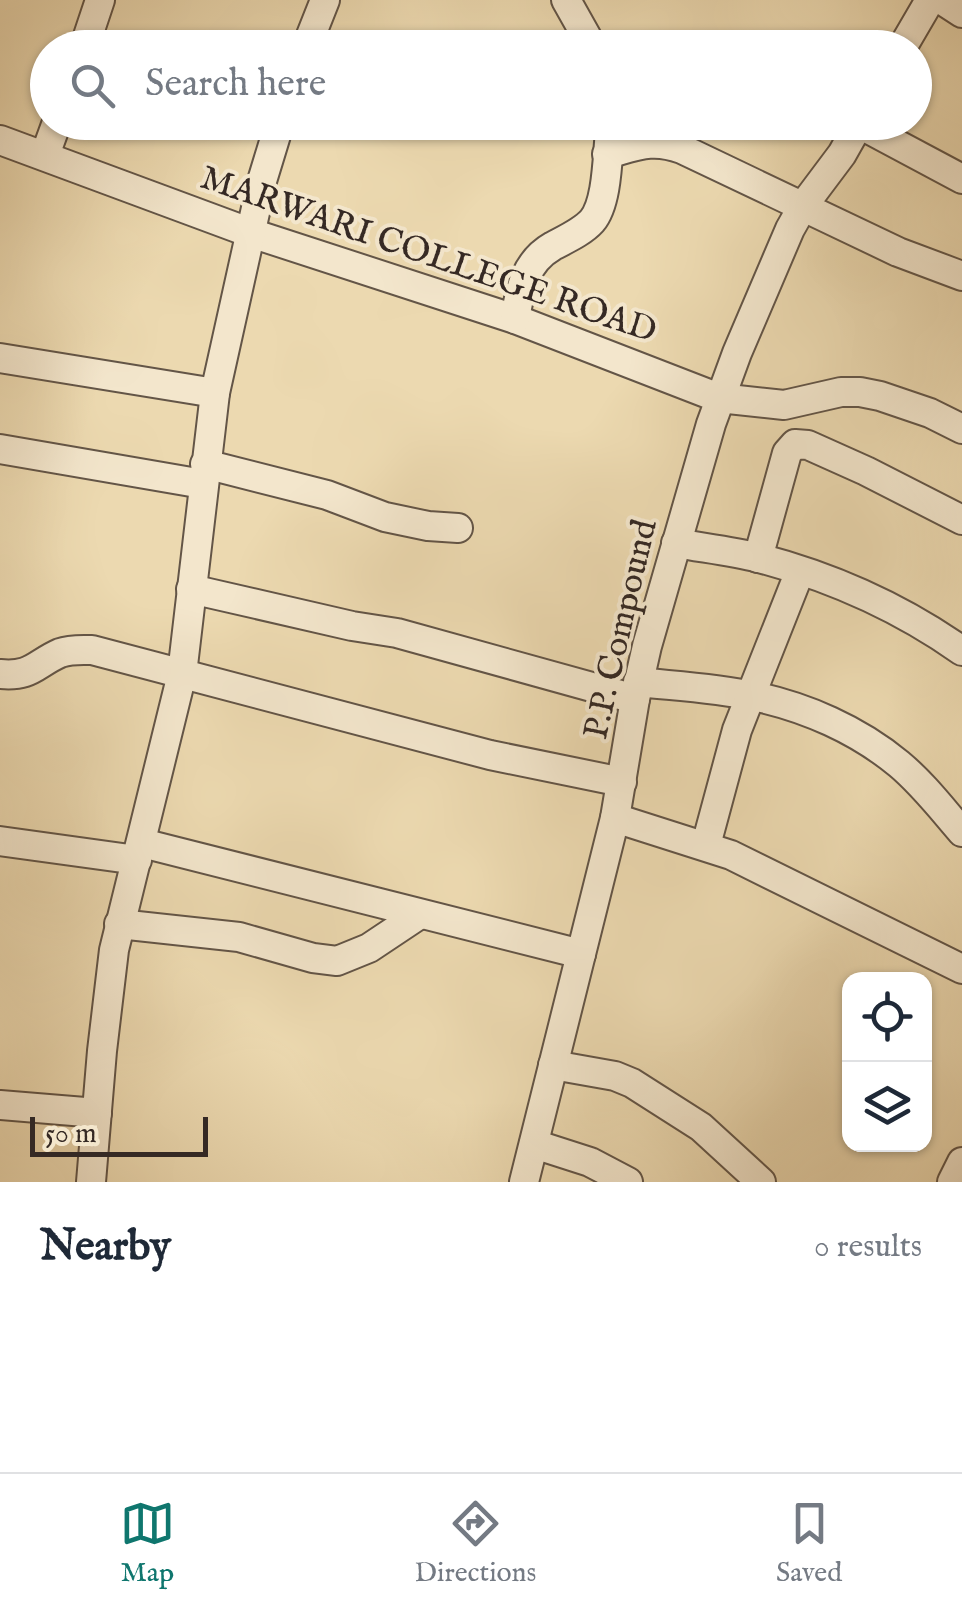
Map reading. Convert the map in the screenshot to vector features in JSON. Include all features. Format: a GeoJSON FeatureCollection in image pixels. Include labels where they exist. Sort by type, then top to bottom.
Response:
{"type":"FeatureCollection","features":[{"type":"Feature","properties":{"kind":"street"},"geometry":{"type":"LineString","coordinates":[[90,30],[100,0]]}},
{"type":"Feature","properties":{"kind":"street"},"geometry":{"type":"LineString","coordinates":[[313,30],[325,0]]}},
{"type":"Feature","properties":{"kind":"street"},"geometry":{"type":"LineString","coordinates":[[566,0],[583,30]]}},
{"type":"Feature","properties":{"kind":"street"},"geometry":{"type":"LineString","coordinates":[[912,30],[930,0]]}},
{"type":"Feature","properties":{"kind":"street"},"geometry":{"type":"LineString","coordinates":[[942,0],[962,13]]}},
{"type":"Feature","properties":{"kind":"street","name":"MARWARI COLLEGE ROAD"},"geometry":{"type":"LineString","coordinates":[[0,140],[251,234],[516,318],[720,398],[784,405],[841,392],[860,392],[930,412],[962,429]]}},
{"type":"Feature","properties":{"kind":"street"},"geometry":{"type":"LineString","coordinates":[[46,155],[51,140]]}},
{"type":"Feature","properties":{"kind":"street"},"geometry":{"type":"LineString","coordinates":[[91,1182],[109,984],[120,924],[182,674],[214,393],[275,140]]}},
{"type":"Feature","properties":{"kind":"street"},"geometry":{"type":"LineString","coordinates":[[516,318],[526,273],[537,256],[594,220],[603,192],[609,140]]}},
{"type":"Feature","properties":{"kind":"street","name":"P.P. Compound"},"geometry":{"type":"LineString","coordinates":[[524,1182],[615,818],[636,690],[720,398],[758,300],[802,206],[850,140]]}},
{"type":"Feature","properties":{"kind":"street"},"geometry":{"type":"LineString","coordinates":[[890,140],[962,179]]}},
{"type":"Feature","properties":{"kind":"street"},"geometry":{"type":"LineString","coordinates":[[607,154],[665,142],[898,252],[962,276]]}},
{"type":"Feature","properties":{"kind":"street"},"geometry":{"type":"LineString","coordinates":[[0,358],[214,393]]}},
{"type":"Feature","properties":{"kind":"street"},"geometry":{"type":"LineString","coordinates":[[758,558],[787,453],[795,444],[808,445],[866,471],[962,520]]}},
{"type":"Feature","properties":{"kind":"street"},"geometry":{"type":"LineString","coordinates":[[0,449],[204,474],[327,494],[385,517],[458,528]]}},
{"type":"Feature","properties":{"kind":"street"},"geometry":{"type":"LineString","coordinates":[[676,543],[758,558],[864,594],[962,651]]}},
{"type":"Feature","properties":{"kind":"street"},"geometry":{"type":"LineString","coordinates":[[706,845],[749,695],[800,571]]}},
{"type":"Feature","properties":{"kind":"street"},"geometry":{"type":"LineString","coordinates":[[191,588],[408,636],[474,656],[636,690],[749,695],[776,701],[862,737],[899,764],[962,832]]}},
{"type":"Feature","properties":{"kind":"street"},"geometry":{"type":"LineString","coordinates":[[0,674],[34,670],[58,654],[74,649],[114,654],[490,755],[622,782]]}},
{"type":"Feature","properties":{"kind":"street"},"geometry":{"type":"LineString","coordinates":[[615,818],[731,854],[962,970]]}},
{"type":"Feature","properties":{"kind":"street"},"geometry":{"type":"LineString","coordinates":[[0,841],[140,852],[581,954]]}},
{"type":"Feature","properties":{"kind":"street"},"geometry":{"type":"LineString","coordinates":[[120,924],[239,936],[313,958],[337,961],[369,948],[420,914]]}},
{"type":"Feature","properties":{"kind":"street"},"geometry":{"type":"LineString","coordinates":[[553,1065],[615,1076],[632,1083],[701,1127],[761,1182]]}},
{"type":"Feature","properties":{"kind":"street"},"geometry":{"type":"LineString","coordinates":[[0,1104],[97,1112]]}},
{"type":"Feature","properties":{"kind":"street"},"geometry":{"type":"LineString","coordinates":[[534,1144],[590,1162],[628,1182]]}},
{"type":"Feature","properties":{"kind":"street"},"geometry":{"type":"LineString","coordinates":[[952,1182],[962,1162]]}}]}
